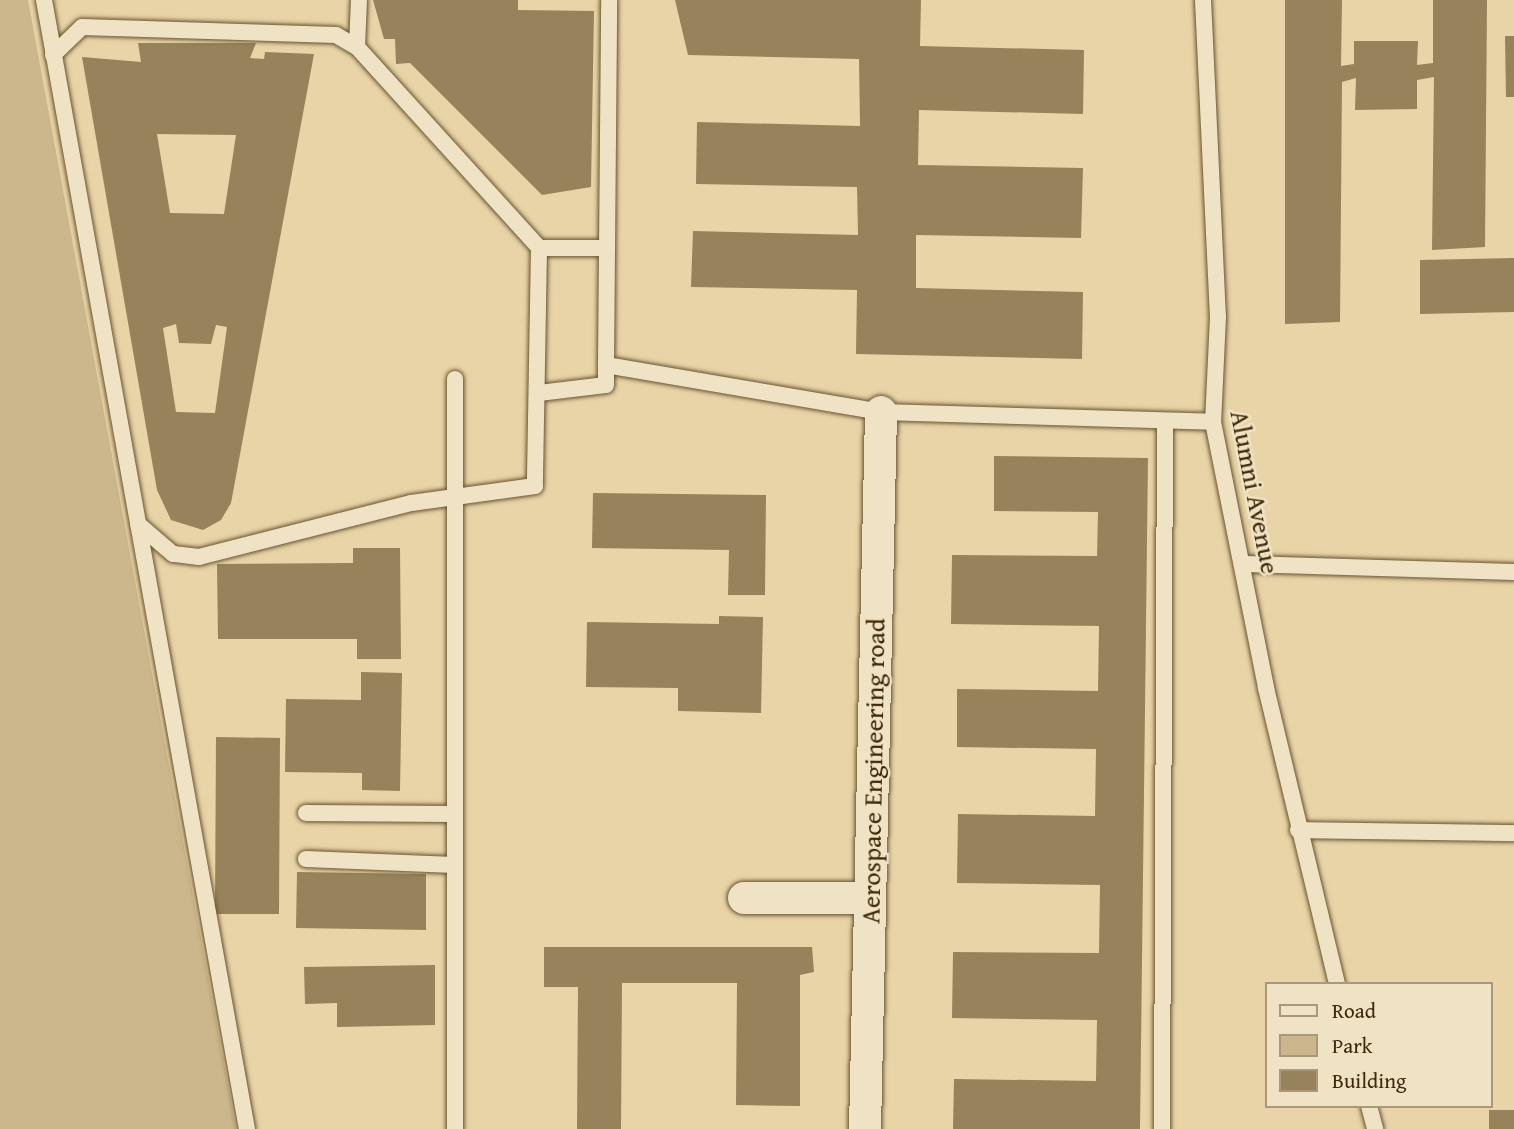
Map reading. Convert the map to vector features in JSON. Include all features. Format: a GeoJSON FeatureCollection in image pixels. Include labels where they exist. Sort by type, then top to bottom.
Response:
{"type":"FeatureCollection","features":[{"type":"Feature","properties":{"kind":"street","name":"Aerospace Engineering road"},"geometry":{"type":"LineString","coordinates":[[865,1129],[881,412]]}},
{"type":"Feature","properties":{"kind":"street"},"geometry":{"type":"LineString","coordinates":[[744,898],[870,898]]}},
{"type":"Feature","properties":{"kind":"lane"},"geometry":{"type":"LineString","coordinates":[[44,0],[247,1129]]}},
{"type":"Feature","properties":{"kind":"lane"},"geometry":{"type":"LineString","coordinates":[[357,47],[359,0]]}},
{"type":"Feature","properties":{"kind":"lane"},"geometry":{"type":"LineString","coordinates":[[539,393],[606,385],[609,0]]}},
{"type":"Feature","properties":{"kind":"lane","name":"Alumni Avenue"},"geometry":{"type":"LineString","coordinates":[[1203,0],[1217,317],[1213,422],[1245,564],[1298,830],[1336,982]]}},
{"type":"Feature","properties":{"kind":"lane"},"geometry":{"type":"LineString","coordinates":[[53,55],[82,27],[336,35],[357,47],[539,248],[539,393],[535,486],[455,494],[199,557],[173,554],[138,524]]}},
{"type":"Feature","properties":{"kind":"lane"},"geometry":{"type":"LineString","coordinates":[[539,248],[607,248]]}},
{"type":"Feature","properties":{"kind":"lane"},"geometry":{"type":"LineString","coordinates":[[606,365],[881,412],[1166,423],[1213,422]]}},
{"type":"Feature","properties":{"kind":"lane"},"geometry":{"type":"LineString","coordinates":[[455,379],[455,1129]]}},
{"type":"Feature","properties":{"kind":"lane"},"geometry":{"type":"LineString","coordinates":[[1162,1129],[1166,423]]}},
{"type":"Feature","properties":{"kind":"lane"},"geometry":{"type":"LineString","coordinates":[[1245,564],[1514,572]]}},
{"type":"Feature","properties":{"kind":"lane"},"geometry":{"type":"LineString","coordinates":[[306,813],[454,814]]}},
{"type":"Feature","properties":{"kind":"lane"},"geometry":{"type":"LineString","coordinates":[[1298,830],[1514,833]]}},
{"type":"Feature","properties":{"kind":"lane"},"geometry":{"type":"LineString","coordinates":[[306,859],[454,865]]}},
{"type":"Feature","properties":{"kind":"lane"},"geometry":{"type":"LineString","coordinates":[[1370,1108],[1375,1129]]}},
{"type":"Feature","properties":{"kind":"green space"},"geometry":{"type":"Polygon","coordinates":[[[0,0],[28,0],[236,1129],[0,1129],[0,0]]]}},
{"type":"Feature","properties":{"kind":"building"},"geometry":{"type":"Polygon","coordinates":[[[373,0],[518,0],[518,10],[594,11],[591,187],[542,195],[410,63],[396,64],[395,39],[384,39],[373,0]]]}},
{"type":"Feature","properties":{"kind":"building"},"geometry":{"type":"Polygon","coordinates":[[[675,0],[921,0],[920,46],[1084,50],[1083,114],[919,110],[918,165],[1083,168],[1081,238],[916,235],[916,288],[1083,292],[1082,359],[856,354],[857,290],[691,287],[693,231],[858,235],[857,187],[696,184],[697,122],[860,126],[859,59],[688,55],[675,0]]]}},
{"type":"Feature","properties":{"kind":"building"},"geometry":{"type":"Polygon","coordinates":[[[1285,0],[1342,0],[1341,66],[1354,64],[1354,41],[1418,41],[1417,65],[1433,63],[1433,0],[1487,0],[1485,247],[1432,250],[1434,77],[1417,80],[1417,109],[1355,110],[1356,78],[1342,82],[1340,322],[1285,324],[1285,0]]]}},
{"type":"Feature","properties":{"kind":"building"},"geometry":{"type":"Polygon","coordinates":[[[1505,36],[1514,36],[1514,97],[1506,97],[1505,36]]]}},
{"type":"Feature","properties":{"kind":"building"},"geometry":{"type":"Polygon","coordinates":[[[138,43],[256,43],[250,58],[264,59],[265,52],[314,54],[231,503],[221,520],[203,530],[171,520],[157,490],[82,57],[141,62],[138,43]],[[157,134],[170,213],[224,214],[236,135],[157,134]],[[176,324],[163,328],[176,412],[215,413],[227,327],[216,325],[211,344],[179,343],[176,324]]]}},
{"type":"Feature","properties":{"kind":"building"},"geometry":{"type":"Polygon","coordinates":[[[1514,258],[1514,312],[1420,314],[1420,260],[1514,258]]]}},
{"type":"Feature","properties":{"kind":"building"},"geometry":{"type":"Polygon","coordinates":[[[994,456],[1148,458],[1140,1129],[953,1129],[954,1079],[1096,1081],[1097,1020],[952,1018],[953,952],[1099,953],[1100,885],[957,883],[958,814],[1095,816],[1096,749],[957,747],[957,689],[1098,691],[1099,626],[951,624],[952,555],[1097,556],[1098,512],[994,511],[994,456]]]}},
{"type":"Feature","properties":{"kind":"building"},"geometry":{"type":"Polygon","coordinates":[[[593,493],[766,495],[765,595],[728,595],[729,550],[592,548],[593,493]]]}},
{"type":"Feature","properties":{"kind":"building"},"geometry":{"type":"Polygon","coordinates":[[[353,548],[400,548],[401,659],[357,659],[357,639],[218,639],[217,564],[353,563],[353,548]]]}},
{"type":"Feature","properties":{"kind":"building"},"geometry":{"type":"Polygon","coordinates":[[[719,616],[763,617],[761,713],[678,711],[678,688],[586,687],[587,622],[719,624],[719,616]]]}},
{"type":"Feature","properties":{"kind":"building"},"geometry":{"type":"Polygon","coordinates":[[[361,672],[402,673],[400,791],[362,790],[362,773],[285,772],[286,699],[361,700],[361,672]]]}},
{"type":"Feature","properties":{"kind":"building"},"geometry":{"type":"Polygon","coordinates":[[[216,737],[280,738],[279,914],[215,914],[216,737]]]}},
{"type":"Feature","properties":{"kind":"building"},"geometry":{"type":"Polygon","coordinates":[[[297,872],[426,874],[426,930],[296,928],[297,872]]]}},
{"type":"Feature","properties":{"kind":"building"},"geometry":{"type":"Polygon","coordinates":[[[544,947],[812,947],[814,972],[800,975],[800,1106],[736,1105],[737,983],[622,983],[621,1129],[577,1129],[578,987],[544,987],[544,947]]]}},
{"type":"Feature","properties":{"kind":"building"},"geometry":{"type":"Polygon","coordinates":[[[435,965],[435,1025],[337,1027],[337,1003],[305,1004],[304,967],[435,965]]]}},
{"type":"Feature","properties":{"kind":"building"},"geometry":{"type":"Polygon","coordinates":[[[1489,1110],[1514,1110],[1514,1129],[1489,1129],[1489,1110]]]}}]}
